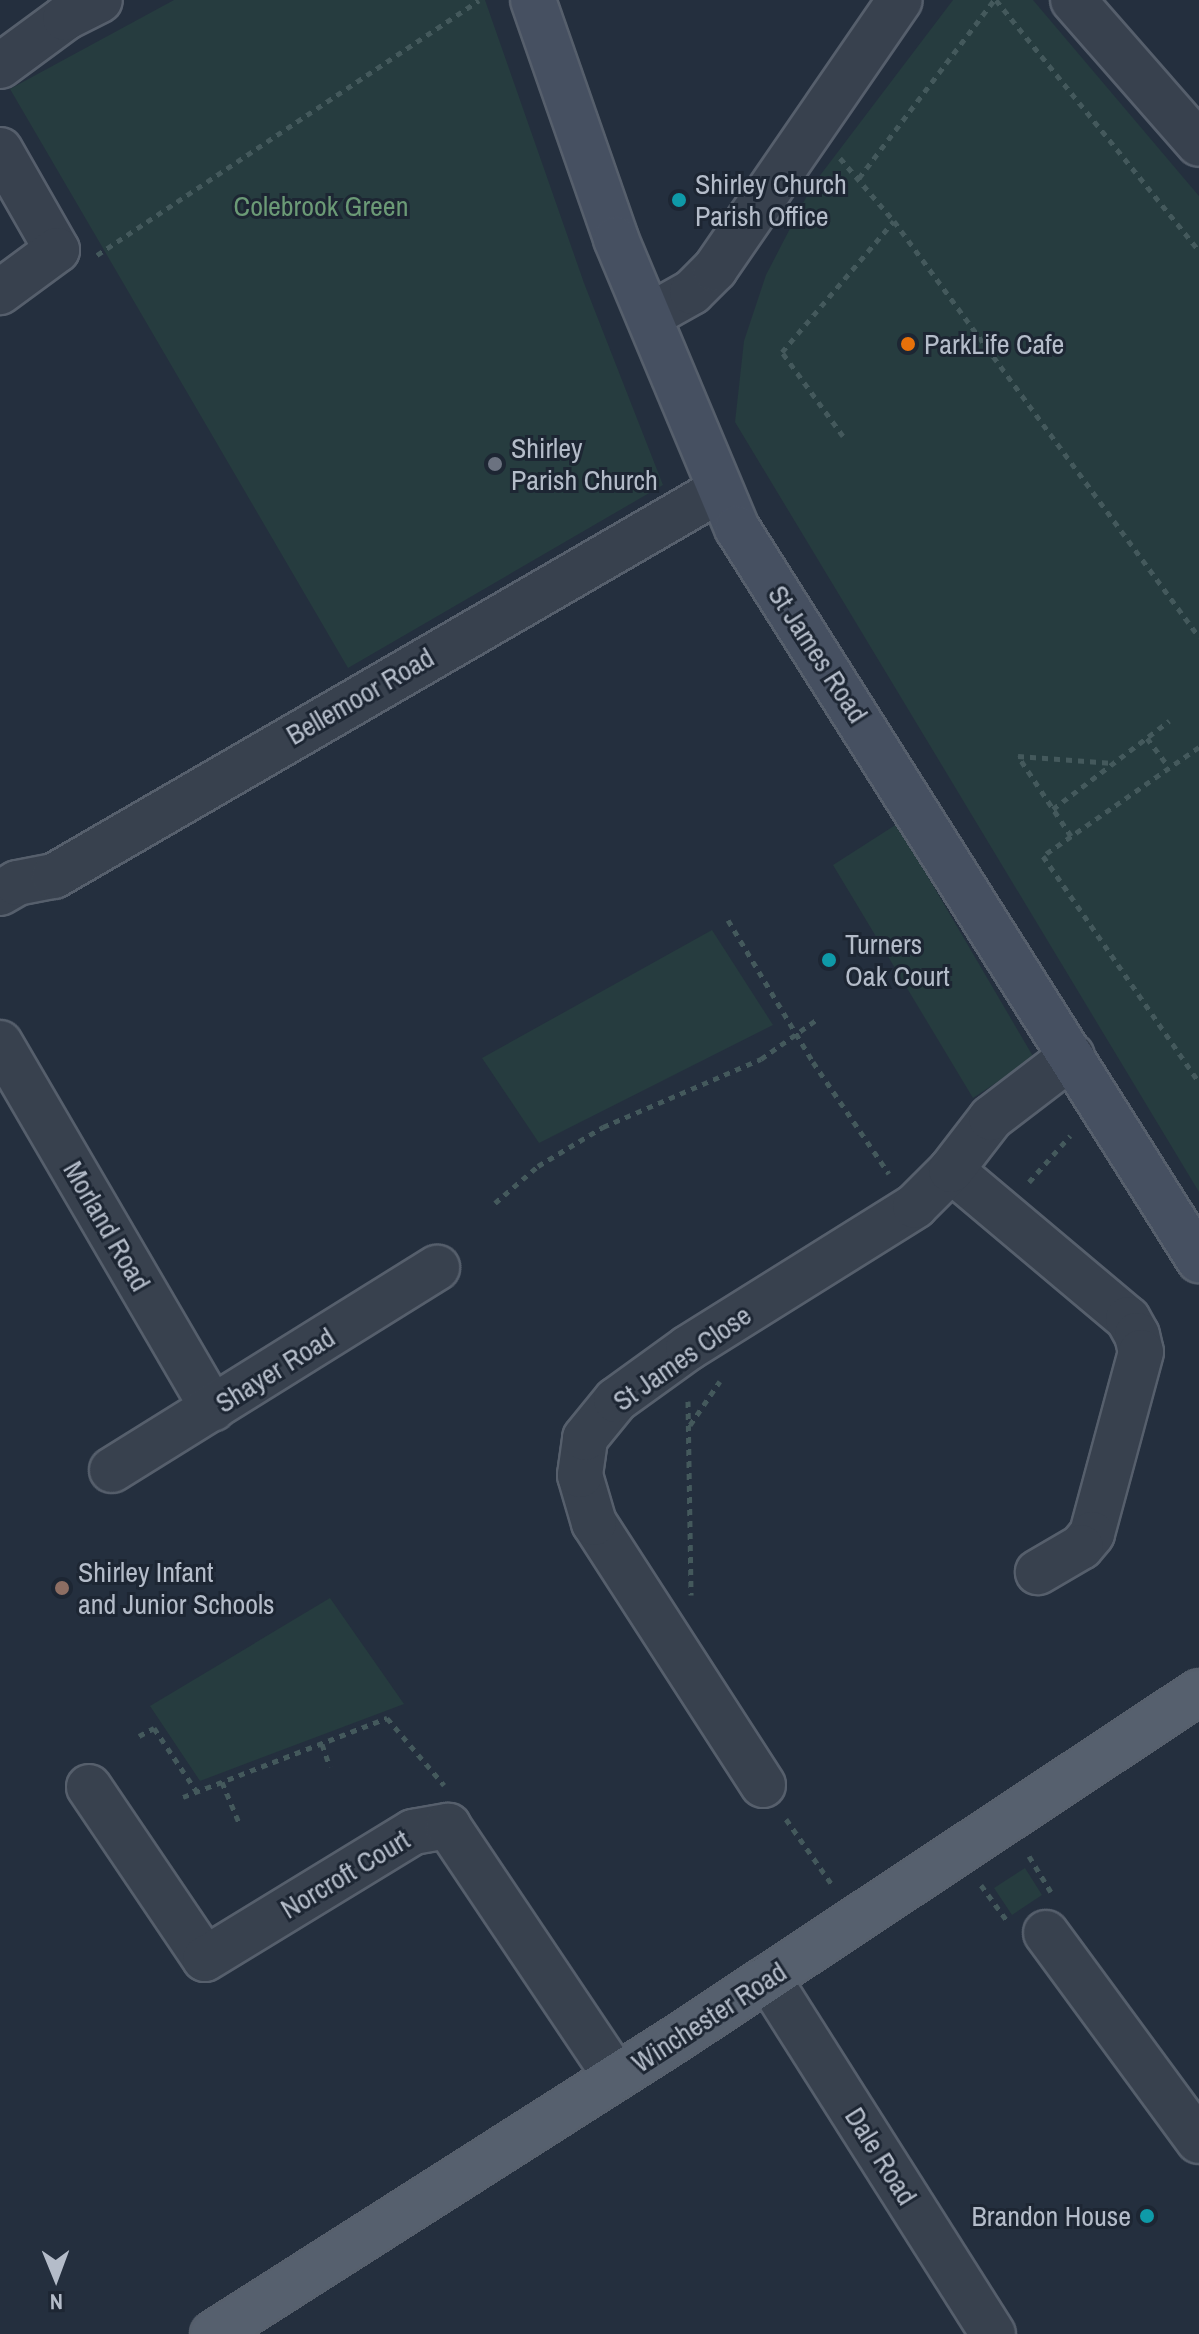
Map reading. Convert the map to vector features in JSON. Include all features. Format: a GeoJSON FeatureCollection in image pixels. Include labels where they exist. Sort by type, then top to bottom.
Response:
{"type":"FeatureCollection","features":[{"type":"Feature","properties":{"kind":"main road","name":"Winchester Road"},"geometry":{"type":"LineString","coordinates":[[213,2334],[616,2077],[855,1918],[961,1853],[1199,1692]]}},
{"type":"Feature","properties":{"kind":"street","name":"St James Road"},"geometry":{"type":"LineString","coordinates":[[533,0],[616,239],[651,315],[718,491],[1199,1260]]}},
{"type":"Feature","properties":{"kind":"street"},"geometry":{"type":"LineString","coordinates":[[651,315],[692,292],[715,269],[900,0]]}},
{"type":"Feature","properties":{"kind":"street"},"geometry":{"type":"LineString","coordinates":[[1073,0],[1199,144]]}},
{"type":"Feature","properties":{"kind":"street"},"geometry":{"type":"LineString","coordinates":[[0,66],[73,6]]}},
{"type":"Feature","properties":{"kind":"street"},"geometry":{"type":"LineString","coordinates":[[0,150],[57,250],[0,292]]}},
{"type":"Feature","properties":{"kind":"street","name":"Bellemoor Road"},"geometry":{"type":"LineString","coordinates":[[0,893],[17,883],[54,876],[718,491]]}},
{"type":"Feature","properties":{"kind":"street","name":"Morland Road"},"geometry":{"type":"LineString","coordinates":[[0,1043],[213,1409]]}},
{"type":"Feature","properties":{"kind":"street","name":"St James Close"},"geometry":{"type":"LineString","coordinates":[[763,1785],[690,1712],[683,1665],[594,1523],[580,1475],[585,1438],[598,1417],[688,1348],[915,1206],[951,1170],[991,1118],[1072,1056]]}},
{"type":"Feature","properties":{"kind":"street"},"geometry":{"type":"LineString","coordinates":[[951,1170],[1128,1319],[1141,1352],[1092,1534],[1081,1547],[1038,1572]]}},
{"type":"Feature","properties":{"kind":"street","name":"Shayer Road"},"geometry":{"type":"LineString","coordinates":[[112,1470],[437,1268]]}},
{"type":"Feature","properties":{"kind":"street","name":"Norcroft Court"},"geometry":{"type":"LineString","coordinates":[[89,1787],[205,1959],[413,1832],[433,1824],[448,1826],[616,2077]]}},
{"type":"Feature","properties":{"kind":"street"},"geometry":{"type":"LineString","coordinates":[[1046,1933],[1199,2141]]}},
{"type":"Feature","properties":{"kind":"street","name":"Dale Road"},"geometry":{"type":"LineString","coordinates":[[768,1978],[993,2334]]}},
{"type":"Feature","properties":{"kind":"path"},"geometry":{"type":"LineString","coordinates":[[57,250],[82,266],[479,0]]}},
{"type":"Feature","properties":{"kind":"path"},"geometry":{"type":"LineString","coordinates":[[859,178],[995,0],[1199,251]]}},
{"type":"Feature","properties":{"kind":"path"},"geometry":{"type":"LineString","coordinates":[[810,129],[859,178],[894,221],[1199,637]]}},
{"type":"Feature","properties":{"kind":"path"},"geometry":{"type":"LineString","coordinates":[[843,436],[782,352],[894,221]]}},
{"type":"Feature","properties":{"kind":"path"},"geometry":{"type":"LineString","coordinates":[[1053,809],[1169,721]]}},
{"type":"Feature","properties":{"kind":"path"},"geometry":{"type":"LineString","coordinates":[[1147,738],[1169,767]]}},
{"type":"Feature","properties":{"kind":"path"},"geometry":{"type":"LineString","coordinates":[[1199,747],[1043,856],[1199,1082]]}},
{"type":"Feature","properties":{"kind":"path"},"geometry":{"type":"LineString","coordinates":[[1071,836],[1018,756],[1113,763]]}},
{"type":"Feature","properties":{"kind":"path"},"geometry":{"type":"LineString","coordinates":[[728,920],[797,1035],[880,1162],[915,1206]]}},
{"type":"Feature","properties":{"kind":"path"},"geometry":{"type":"LineString","coordinates":[[495,1203],[538,1166],[603,1127],[761,1059],[819,1018]]}},
{"type":"Feature","properties":{"kind":"path"},"geometry":{"type":"LineString","coordinates":[[1004,1214],[1064,1141],[1102,1105]]}},
{"type":"Feature","properties":{"kind":"path"},"geometry":{"type":"LineString","coordinates":[[683,1665],[692,1651],[688,1348]]}},
{"type":"Feature","properties":{"kind":"path"},"geometry":{"type":"LineString","coordinates":[[183,1797],[387,1718],[444,1786],[448,1826]]}},
{"type":"Feature","properties":{"kind":"path"},"geometry":{"type":"LineString","coordinates":[[139,1736],[154,1728],[197,1792]]}},
{"type":"Feature","properties":{"kind":"path"},"geometry":{"type":"LineString","coordinates":[[322,1744],[330,1767]]}},
{"type":"Feature","properties":{"kind":"path"},"geometry":{"type":"LineString","coordinates":[[222,1782],[240,1825]]}},
{"type":"Feature","properties":{"kind":"path"},"geometry":{"type":"LineString","coordinates":[[763,1785],[855,1918]]}},
{"type":"Feature","properties":{"kind":"path"},"geometry":{"type":"LineString","coordinates":[[961,1853],[1004,1921],[1046,1933],[1051,1892],[1007,1821]]}},
{"type":"Feature","properties":{"kind":"green space","name":"Colebrook Green"},"geometry":{"type":"Polygon","coordinates":[[[174,0],[485,0],[584,283],[663,485],[348,668],[10,89],[174,0]]]}},
{"type":"Feature","properties":{"kind":"green space"},"geometry":{"type":"Polygon","coordinates":[[[953,0],[1033,0],[1199,196],[1199,1192],[735,422],[744,341],[766,275],[812,186],[953,0]]]}},
{"type":"Feature","properties":{"kind":"green space"},"geometry":{"type":"Polygon","coordinates":[[[897,824],[1034,1058],[973,1098],[833,865],[897,824]]]}},
{"type":"Feature","properties":{"kind":"green space"},"geometry":{"type":"Polygon","coordinates":[[[712,930],[773,1025],[539,1143],[482,1058],[712,930]]]}},
{"type":"Feature","properties":{"kind":"green space"},"geometry":{"type":"Polygon","coordinates":[[[330,1598],[404,1704],[200,1781],[150,1706],[330,1598]]]}},
{"type":"Feature","properties":{"kind":"green space"},"geometry":{"type":"Polygon","coordinates":[[[1025,1868],[1042,1895],[1012,1915],[994,1888],[1025,1868]]]}},
{"type":"Feature","properties":{"kind":"place","name":"Shirley Church Parish Office"},"geometry":{"type":"Point","coordinates":[679,200]}},
{"type":"Feature","properties":{"kind":"place","name":"ParkLife Cafe"},"geometry":{"type":"Point","coordinates":[908,344]}},
{"type":"Feature","properties":{"kind":"place","name":"Shirley Parish Church"},"geometry":{"type":"Point","coordinates":[495,464]}},
{"type":"Feature","properties":{"kind":"place","name":"Turners Oak Court"},"geometry":{"type":"Point","coordinates":[829,960]}},
{"type":"Feature","properties":{"kind":"place","name":"Shirley Infant and Junior Schools"},"geometry":{"type":"Point","coordinates":[62,1588]}},
{"type":"Feature","properties":{"kind":"place","name":"Brandon House"},"geometry":{"type":"Point","coordinates":[1147,2216]}}]}
